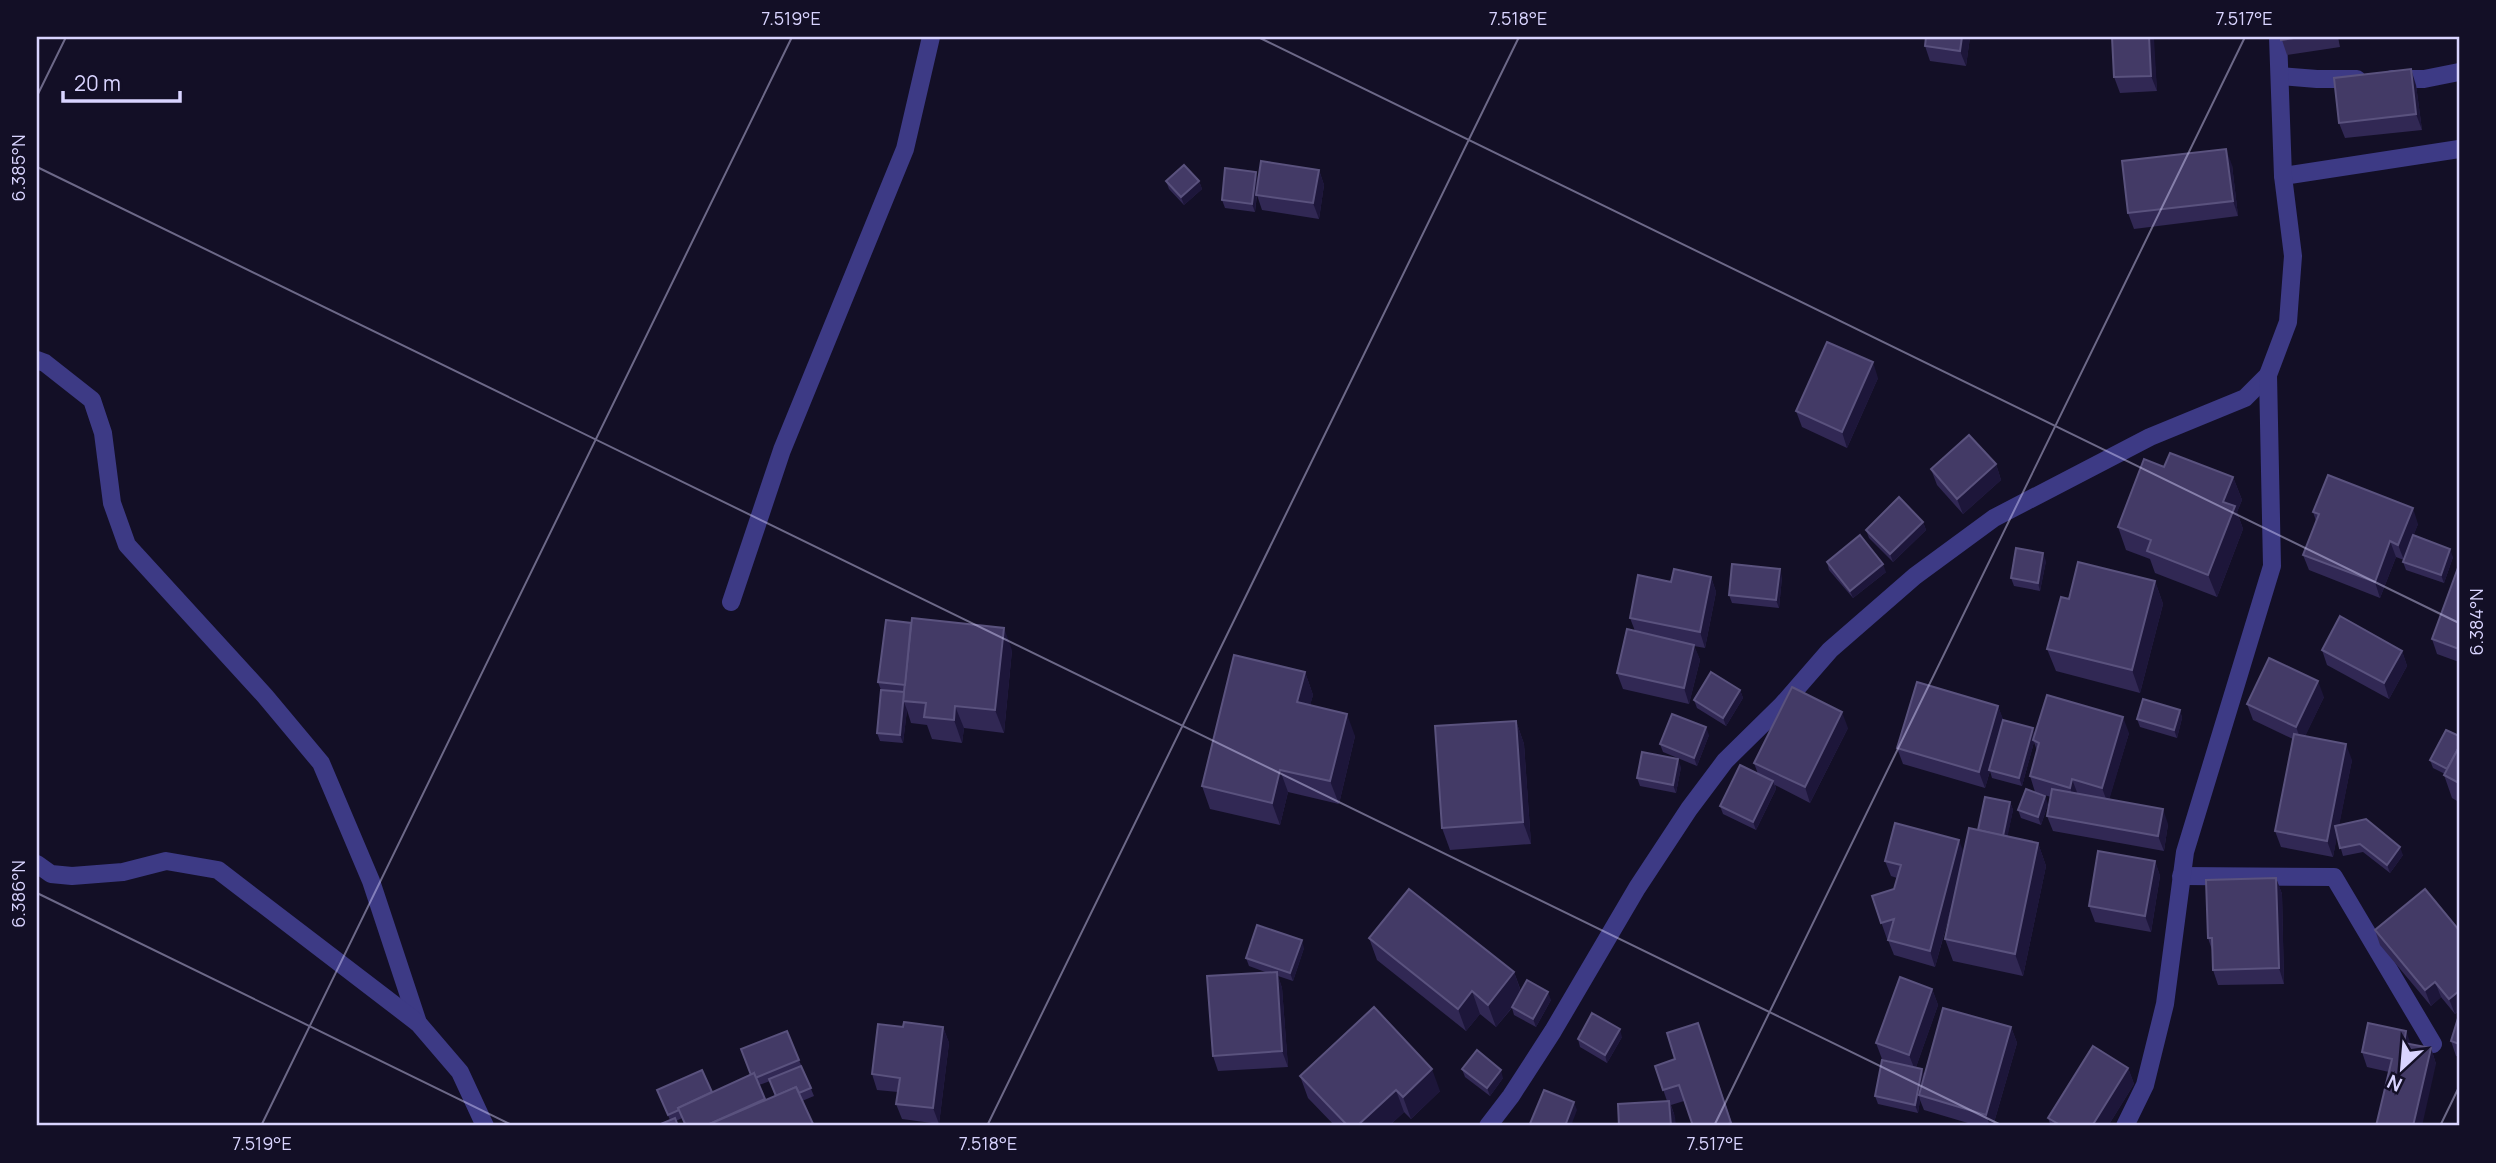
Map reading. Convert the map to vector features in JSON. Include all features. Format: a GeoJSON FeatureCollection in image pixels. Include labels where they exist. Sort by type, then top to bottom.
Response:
{"type":"FeatureCollection","features":[{"type":"Feature","properties":{"kind":"street"},"geometry":{"type":"LineString","coordinates":[[731,602],[782,450],[905,149],[931,37]]}},
{"type":"Feature","properties":{"kind":"street"},"geometry":{"type":"LineString","coordinates":[[2125,1126],[2145,1085],[2165,1004],[2185,852],[2272,566],[2268,375],[2288,322],[2294,257],[2283,176],[2278,37]]}},
{"type":"Feature","properties":{"kind":"street"},"geometry":{"type":"LineString","coordinates":[[2280,76],[2317,79],[2424,79],[2459,72]]}},
{"type":"Feature","properties":{"kind":"street"},"geometry":{"type":"LineString","coordinates":[[2283,176],[2459,149]]}},
{"type":"Feature","properties":{"kind":"street"},"geometry":{"type":"LineString","coordinates":[[37,360],[45,363],[92,400],[103,433],[112,503],[127,545],[265,696],[321,763],[370,881],[418,1023]]}},
{"type":"Feature","properties":{"kind":"street"},"geometry":{"type":"LineString","coordinates":[[1488,1126],[1546,1042],[1637,888],[1689,809],[1725,761],[1782,705],[1830,650],[1915,576],[1994,518],[2150,437],[2245,398],[2268,375]]}},
{"type":"Feature","properties":{"kind":"street"},"geometry":{"type":"LineString","coordinates":[[37,864],[51,874],[72,876],[123,872],[166,861],[218,870],[418,1023],[460,1072],[485,1126]]}},
{"type":"Feature","properties":{"kind":"street"},"geometry":{"type":"LineString","coordinates":[[2181,876],[2334,877],[2433,1044]]}},
{"type":"Feature","properties":{"kind":"building"},"geometry":{"type":"Polygon","coordinates":[[[1926,37],[1962,37],[1960,51],[1925,46],[1926,37]]]}},
{"type":"Feature","properties":{"kind":"building"},"geometry":{"type":"Polygon","coordinates":[[[2112,37],[2149,37],[2151,76],[2114,77],[2112,37]]]}},
{"type":"Feature","properties":{"kind":"building"},"geometry":{"type":"Polygon","coordinates":[[[2411,69],[2416,114],[2339,123],[2334,78],[2411,69]]]}},
{"type":"Feature","properties":{"kind":"building"},"geometry":{"type":"Polygon","coordinates":[[[2226,149],[2233,201],[2128,213],[2122,161],[2226,149]]]}},
{"type":"Feature","properties":{"kind":"building"},"geometry":{"type":"Polygon","coordinates":[[[1261,161],[1319,170],[1313,203],[1256,195],[1261,161]]]}},
{"type":"Feature","properties":{"kind":"building"},"geometry":{"type":"Polygon","coordinates":[[[1184,165],[1199,181],[1181,197],[1166,181],[1184,165]]]}},
{"type":"Feature","properties":{"kind":"building"},"geometry":{"type":"Polygon","coordinates":[[[1225,168],[1256,172],[1252,204],[1222,200],[1225,168]]]}},
{"type":"Feature","properties":{"kind":"building"},"geometry":{"type":"Polygon","coordinates":[[[1827,342],[1873,362],[1842,432],[1796,411],[1827,342]]]}},
{"type":"Feature","properties":{"kind":"building"},"geometry":{"type":"Polygon","coordinates":[[[1969,435],[1996,464],[1957,499],[1931,469],[1969,435]]]}},
{"type":"Feature","properties":{"kind":"building"},"geometry":{"type":"Polygon","coordinates":[[[2170,453],[2233,477],[2223,502],[2235,506],[2208,575],[2147,551],[2151,540],[2118,527],[2144,459],[2164,467],[2170,453]]]}},
{"type":"Feature","properties":{"kind":"building"},"geometry":{"type":"Polygon","coordinates":[[[2328,475],[2413,508],[2398,545],[2390,541],[2375,582],[2303,555],[2319,514],[2313,512],[2328,475]]]}},
{"type":"Feature","properties":{"kind":"building"},"geometry":{"type":"Polygon","coordinates":[[[1899,497],[1923,522],[1890,554],[1866,530],[1899,497]]]}},
{"type":"Feature","properties":{"kind":"building"},"geometry":{"type":"Polygon","coordinates":[[[1860,535],[1883,564],[1850,591],[1827,562],[1860,535]]]}},
{"type":"Feature","properties":{"kind":"building"},"geometry":{"type":"Polygon","coordinates":[[[2413,535],[2450,549],[2441,575],[2403,562],[2413,535]]]}},
{"type":"Feature","properties":{"kind":"building"},"geometry":{"type":"Polygon","coordinates":[[[2016,548],[2043,553],[2038,583],[2011,578],[2016,548]]]}},
{"type":"Feature","properties":{"kind":"building"},"geometry":{"type":"Polygon","coordinates":[[[2078,562],[2155,581],[2132,670],[2047,649],[2061,597],[2069,599],[2078,562]]]}},
{"type":"Feature","properties":{"kind":"building"},"geometry":{"type":"Polygon","coordinates":[[[1732,564],[1780,569],[1776,600],[1729,595],[1732,564]]]}},
{"type":"Feature","properties":{"kind":"building"},"geometry":{"type":"Polygon","coordinates":[[[2459,565],[2459,649],[2432,639],[2459,565]]]}},
{"type":"Feature","properties":{"kind":"building"},"geometry":{"type":"Polygon","coordinates":[[[1674,569],[1711,577],[1700,632],[1630,618],[1638,575],[1671,582],[1674,569]]]}},
{"type":"Feature","properties":{"kind":"building"},"geometry":{"type":"Polygon","coordinates":[[[2340,616],[2402,651],[2384,683],[2322,650],[2340,616]]]}},
{"type":"Feature","properties":{"kind":"building"},"geometry":{"type":"Polygon","coordinates":[[[912,618],[1004,628],[995,710],[955,706],[954,720],[924,717],[926,703],[903,701],[912,618]]]}},
{"type":"Feature","properties":{"kind":"building"},"geometry":{"type":"Polygon","coordinates":[[[886,620],[911,623],[905,685],[878,682],[886,620]]]}},
{"type":"Feature","properties":{"kind":"building"},"geometry":{"type":"Polygon","coordinates":[[[1627,629],[1694,645],[1684,688],[1617,673],[1627,629]]]}},
{"type":"Feature","properties":{"kind":"building"},"geometry":{"type":"Polygon","coordinates":[[[1234,655],[1305,672],[1297,702],[1347,714],[1330,781],[1280,770],[1272,803],[1202,786],[1234,655]]]}},
{"type":"Feature","properties":{"kind":"building"},"geometry":{"type":"Polygon","coordinates":[[[2269,658],[2318,681],[2296,727],[2247,704],[2269,658]]]}},
{"type":"Feature","properties":{"kind":"building"},"geometry":{"type":"Polygon","coordinates":[[[1711,672],[1740,690],[1723,718],[1694,700],[1711,672]]]}},
{"type":"Feature","properties":{"kind":"building"},"geometry":{"type":"Polygon","coordinates":[[[1917,682],[1998,706],[1979,772],[1897,748],[1917,682]]]}},
{"type":"Feature","properties":{"kind":"building"},"geometry":{"type":"Polygon","coordinates":[[[1792,687],[1842,712],[1805,787],[1754,763],[1792,687]]]}},
{"type":"Feature","properties":{"kind":"building"},"geometry":{"type":"Polygon","coordinates":[[[881,690],[904,692],[900,735],[877,733],[881,690]]]}},
{"type":"Feature","properties":{"kind":"building"},"geometry":{"type":"Polygon","coordinates":[[[2047,695],[2123,717],[2102,788],[2072,779],[2070,788],[2030,776],[2039,743],[2033,740],[2047,695]]]}},
{"type":"Feature","properties":{"kind":"building"},"geometry":{"type":"Polygon","coordinates":[[[2143,699],[2180,710],[2174,730],[2137,719],[2143,699]]]}},
{"type":"Feature","properties":{"kind":"building"},"geometry":{"type":"Polygon","coordinates":[[[1672,714],[1706,727],[1694,758],[1660,744],[1672,714]]]}},
{"type":"Feature","properties":{"kind":"building"},"geometry":{"type":"Polygon","coordinates":[[[2003,720],[2033,728],[2019,778],[1989,770],[2003,720]]]}},
{"type":"Feature","properties":{"kind":"building"},"geometry":{"type":"Polygon","coordinates":[[[1516,721],[1523,822],[1442,828],[1435,726],[1516,721]]]}},
{"type":"Feature","properties":{"kind":"building"},"geometry":{"type":"Polygon","coordinates":[[[2446,730],[2459,736],[2459,747],[2447,769],[2430,760],[2446,730]]]}},
{"type":"Feature","properties":{"kind":"building"},"geometry":{"type":"Polygon","coordinates":[[[2294,734],[2346,744],[2327,841],[2275,831],[2294,734]]]}},
{"type":"Feature","properties":{"kind":"building"},"geometry":{"type":"Polygon","coordinates":[[[2459,747],[2459,783],[2444,775],[2459,747]]]}},
{"type":"Feature","properties":{"kind":"building"},"geometry":{"type":"Polygon","coordinates":[[[1642,752],[1678,759],[1673,785],[1637,778],[1642,752]]]}},
{"type":"Feature","properties":{"kind":"building"},"geometry":{"type":"Polygon","coordinates":[[[1740,765],[1773,781],[1753,822],[1720,806],[1740,765]]]}},
{"type":"Feature","properties":{"kind":"building"},"geometry":{"type":"Polygon","coordinates":[[[2026,789],[2045,796],[2038,817],[2018,810],[2026,789]]]}},
{"type":"Feature","properties":{"kind":"building"},"geometry":{"type":"Polygon","coordinates":[[[2052,789],[2163,809],[2158,836],[2047,816],[2052,789]]]}},
{"type":"Feature","properties":{"kind":"building"},"geometry":{"type":"Polygon","coordinates":[[[1985,797],[2010,802],[2003,836],[1978,830],[1985,797]]]}},
{"type":"Feature","properties":{"kind":"building"},"geometry":{"type":"Polygon","coordinates":[[[2366,819],[2400,847],[2387,865],[2360,844],[2340,848],[2335,826],[2366,819]]]}},
{"type":"Feature","properties":{"kind":"building"},"geometry":{"type":"Polygon","coordinates":[[[1895,823],[1959,840],[1930,951],[1888,940],[1894,919],[1881,923],[1872,896],[1894,889],[1901,865],[1885,861],[1895,823]]]}},
{"type":"Feature","properties":{"kind":"building"},"geometry":{"type":"Polygon","coordinates":[[[1969,828],[2038,843],[2015,954],[1945,939],[1969,828]]]}},
{"type":"Feature","properties":{"kind":"building"},"geometry":{"type":"Polygon","coordinates":[[[2098,851],[2155,861],[2145,916],[2089,906],[2098,851]]]}},
{"type":"Feature","properties":{"kind":"building"},"geometry":{"type":"Polygon","coordinates":[[[2276,878],[2279,968],[2213,970],[2212,938],[2208,938],[2206,880],[2276,878]]]}},
{"type":"Feature","properties":{"kind":"building"},"geometry":{"type":"Polygon","coordinates":[[[1409,889],[1514,972],[1488,1005],[1472,991],[1458,1009],[1369,938],[1409,889]]]}},
{"type":"Feature","properties":{"kind":"building"},"geometry":{"type":"Polygon","coordinates":[[[2425,889],[2459,930],[2459,991],[2449,999],[2435,982],[2425,990],[2375,930],[2425,889]]]}},
{"type":"Feature","properties":{"kind":"building"},"geometry":{"type":"Polygon","coordinates":[[[1257,925],[1302,940],[1290,973],[1246,958],[1257,925]]]}},
{"type":"Feature","properties":{"kind":"building"},"geometry":{"type":"Polygon","coordinates":[[[1277,972],[1282,1051],[1213,1056],[1207,976],[1277,972]]]}},
{"type":"Feature","properties":{"kind":"building"},"geometry":{"type":"Polygon","coordinates":[[[1900,977],[1932,989],[1909,1055],[1876,1043],[1900,977]]]}},
{"type":"Feature","properties":{"kind":"building"},"geometry":{"type":"Polygon","coordinates":[[[1527,980],[1548,992],[1533,1019],[1512,1007],[1527,980]]]}},
{"type":"Feature","properties":{"kind":"building"},"geometry":{"type":"Polygon","coordinates":[[[1374,1007],[1432,1069],[1403,1097],[1396,1090],[1357,1126],[1348,1126],[1300,1076],[1374,1007]]]}},
{"type":"Feature","properties":{"kind":"building"},"geometry":{"type":"Polygon","coordinates":[[[1943,1008],[2011,1027],[1986,1115],[1919,1095],[1943,1008]]]}},
{"type":"Feature","properties":{"kind":"building"},"geometry":{"type":"Polygon","coordinates":[[[1592,1013],[1620,1029],[1605,1055],[1578,1039],[1592,1013]]]}},
{"type":"Feature","properties":{"kind":"building"},"geometry":{"type":"Polygon","coordinates":[[[2459,1015],[2459,1044],[2451,1041],[2459,1015]]]}},
{"type":"Feature","properties":{"kind":"building"},"geometry":{"type":"Polygon","coordinates":[[[904,1022],[943,1027],[933,1108],[896,1104],[900,1078],[872,1074],[878,1024],[903,1027],[904,1022]]]}},
{"type":"Feature","properties":{"kind":"building"},"geometry":{"type":"Polygon","coordinates":[[[1698,1023],[1731,1123],[1722,1126],[1693,1126],[1679,1085],[1663,1090],[1655,1066],[1675,1059],[1667,1033],[1698,1023]]]}},
{"type":"Feature","properties":{"kind":"building"},"geometry":{"type":"Polygon","coordinates":[[[2368,1023],[2406,1031],[2404,1043],[2431,1048],[2413,1126],[2376,1126],[2392,1059],[2362,1052],[2368,1023]]]}},
{"type":"Feature","properties":{"kind":"building"},"geometry":{"type":"Polygon","coordinates":[[[787,1031],[799,1060],[755,1078],[754,1073],[751,1075],[741,1049],[787,1031]]]}},
{"type":"Feature","properties":{"kind":"building"},"geometry":{"type":"Polygon","coordinates":[[[2093,1046],[2128,1068],[2092,1126],[2062,1126],[2048,1118],[2093,1046]]]}},
{"type":"Feature","properties":{"kind":"building"},"geometry":{"type":"Polygon","coordinates":[[[1477,1050],[1501,1070],[1487,1088],[1462,1069],[1477,1050]]]}},
{"type":"Feature","properties":{"kind":"building"},"geometry":{"type":"Polygon","coordinates":[[[1882,1060],[1922,1069],[1915,1105],[1875,1096],[1882,1060]]]}},
{"type":"Feature","properties":{"kind":"building"},"geometry":{"type":"Polygon","coordinates":[[[801,1066],[811,1088],[799,1093],[796,1087],[776,1096],[769,1079],[801,1066]]]}},
{"type":"Feature","properties":{"kind":"building"},"geometry":{"type":"Polygon","coordinates":[[[702,1070],[712,1092],[668,1115],[657,1090],[702,1070]]]}},
{"type":"Feature","properties":{"kind":"building"},"geometry":{"type":"Polygon","coordinates":[[[754,1073],[765,1099],[705,1126],[686,1126],[678,1108],[754,1073]]]}},
{"type":"Feature","properties":{"kind":"building"},"geometry":{"type":"Polygon","coordinates":[[[796,1087],[814,1126],[705,1126],[796,1087]]]}},
{"type":"Feature","properties":{"kind":"building"},"geometry":{"type":"Polygon","coordinates":[[[1544,1090],[1574,1102],[1565,1126],[1529,1126],[1544,1090]]]}},
{"type":"Feature","properties":{"kind":"building"},"geometry":{"type":"Polygon","coordinates":[[[1669,1101],[1671,1126],[1619,1126],[1618,1104],[1669,1101]]]}},
{"type":"Feature","properties":{"kind":"building"},"geometry":{"type":"Polygon","coordinates":[[[675,1118],[678,1126],[656,1126],[675,1118]]]}}]}
